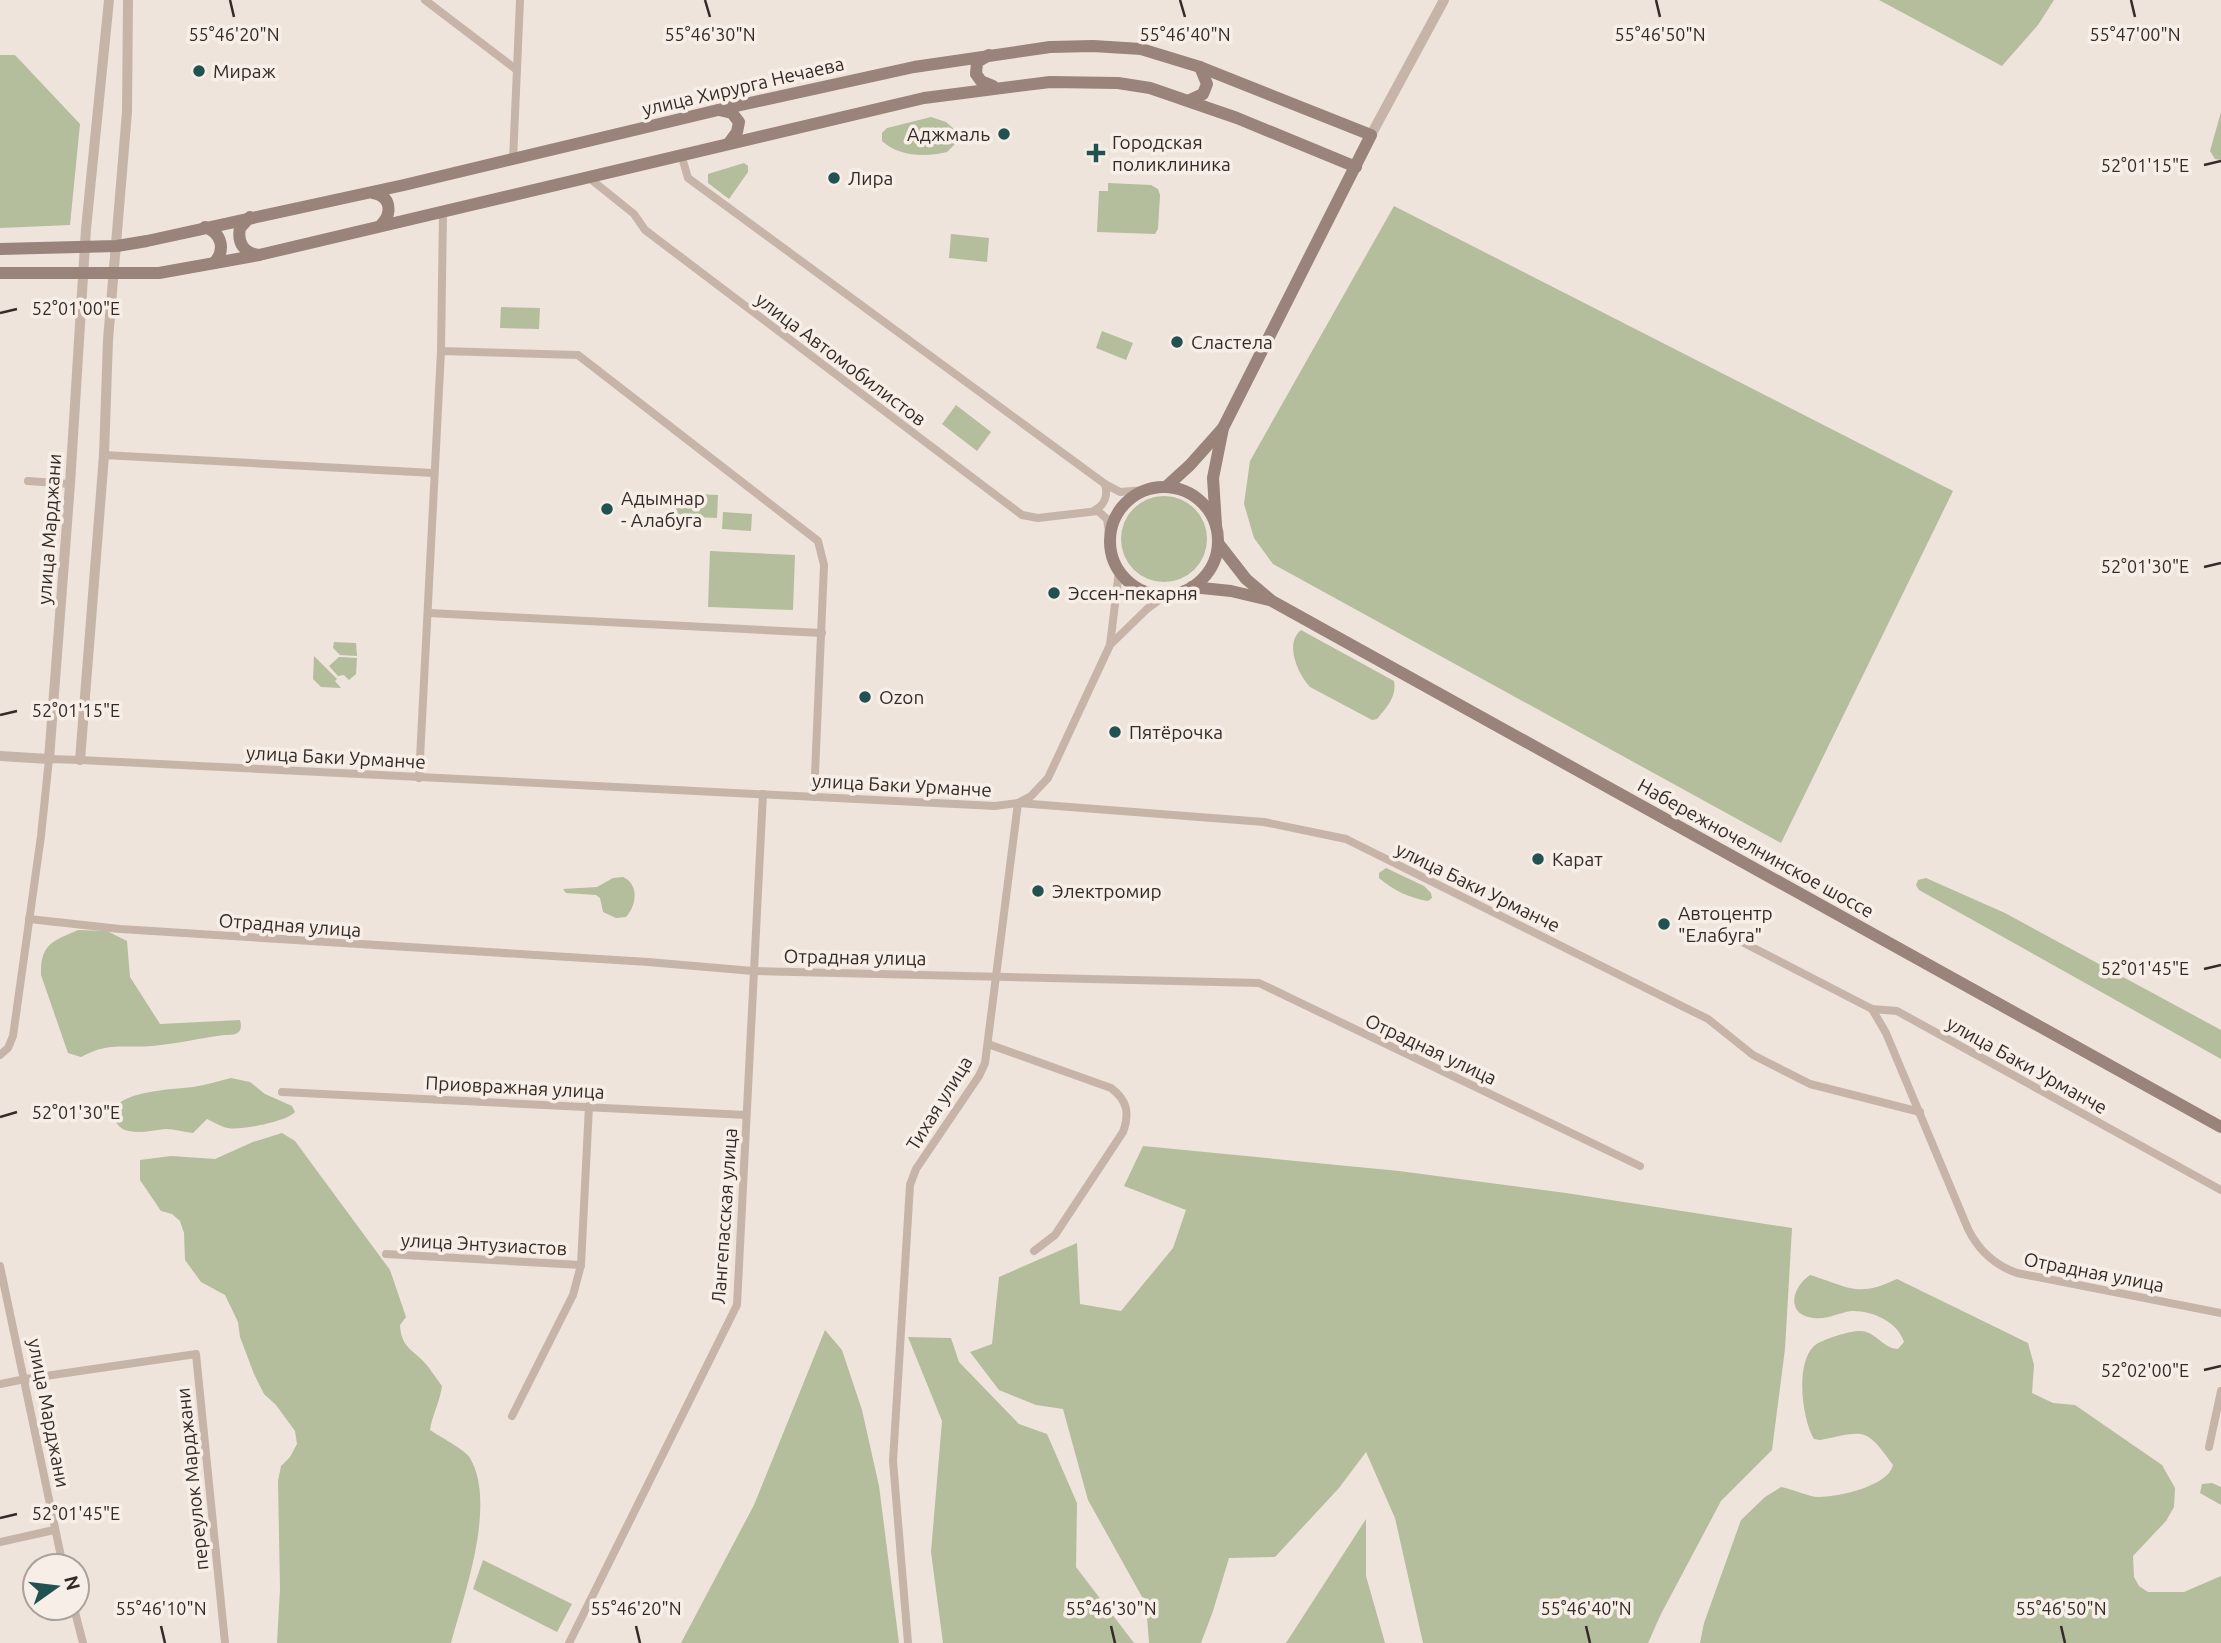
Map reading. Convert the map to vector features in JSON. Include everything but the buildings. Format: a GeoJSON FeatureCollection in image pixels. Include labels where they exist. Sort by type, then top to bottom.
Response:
{"type":"FeatureCollection","features":[{"type":"Feature","properties":{"kind":"main road","name":"улица Хирурга Нечаева"},"geometry":{"type":"LineString","coordinates":[[0,249],[117,246],[513,160],[718,110],[914,67],[1050,47],[1141,49],[1200,67],[1371,135]]}},
{"type":"Feature","properties":{"kind":"main road"},"geometry":{"type":"LineString","coordinates":[[992,54],[977,62],[975,74],[981,81],[995,87]]}},
{"type":"Feature","properties":{"kind":"main road"},"geometry":{"type":"LineString","coordinates":[[1190,100],[1203,94],[1207,84],[1200,67]]}},
{"type":"Feature","properties":{"kind":"main road"},"geometry":{"type":"LineString","coordinates":[[0,272],[159,273],[259,256],[924,98],[1050,82],[1118,83],[1150,88],[1190,100],[1300,142],[1356,167]]}},
{"type":"Feature","properties":{"kind":"main road"},"geometry":{"type":"LineString","coordinates":[[718,110],[732,113],[739,122],[737,132],[729,143]]}},
{"type":"Feature","properties":{"kind":"main road"},"geometry":{"type":"LineString","coordinates":[[1167,486],[1223,428],[1371,135]]}},
{"type":"Feature","properties":{"kind":"main road"},"geometry":{"type":"LineString","coordinates":[[370,192],[385,198],[389,205],[389,213],[381,225]]}},
{"type":"Feature","properties":{"kind":"main road"},"geometry":{"type":"LineString","coordinates":[[251,217],[240,228],[240,243],[244,250],[259,256]]}},
{"type":"Feature","properties":{"kind":"main road"},"geometry":{"type":"LineString","coordinates":[[205,227],[216,232],[221,242],[221,254],[214,263]]}},
{"type":"Feature","properties":{"kind":"main road"},"geometry":{"type":"LineString","coordinates":[[1216,525],[1202,502],[1192,494],[1167,486],[1145,490],[1118,512],[1111,534],[1111,546],[1119,571],[1139,589],[1166,595],[1192,587],[1211,569],[1219,543],[1213,478],[1223,428]]}},
{"type":"Feature","properties":{"kind":"main road","name":"Набережночелнинское шоссе"},"geometry":{"type":"LineString","coordinates":[[1219,543],[1246,579],[1272,601],[2221,1127]]}},
{"type":"Feature","properties":{"kind":"main road","name":"Набережночелнинское шоссе"},"geometry":{"type":"LineString","coordinates":[[1192,587],[1231,591],[1272,601]]}},
{"type":"Feature","properties":{"kind":"street","name":"улица Марджани"},"geometry":{"type":"LineString","coordinates":[[0,1055],[8,1048],[13,1035],[49,759],[85,272],[87,209],[109,0]]}},
{"type":"Feature","properties":{"kind":"street"},"geometry":{"type":"LineString","coordinates":[[80,760],[104,455],[108,340],[127,112],[128,0]]}},
{"type":"Feature","properties":{"kind":"street"},"geometry":{"type":"LineString","coordinates":[[425,0],[517,70]]}},
{"type":"Feature","properties":{"kind":"street"},"geometry":{"type":"LineString","coordinates":[[513,160],[520,0]]}},
{"type":"Feature","properties":{"kind":"street"},"geometry":{"type":"LineString","coordinates":[[1371,135],[1444,0]]}},
{"type":"Feature","properties":{"kind":"street"},"geometry":{"type":"LineString","coordinates":[[681,155],[688,178],[1105,484],[1120,492],[1145,490]]}},
{"type":"Feature","properties":{"kind":"street","name":"улица Автомобилистов"},"geometry":{"type":"LineString","coordinates":[[588,177],[634,214],[645,230],[1022,515],[1038,517],[1095,510]]}},
{"type":"Feature","properties":{"kind":"street"},"geometry":{"type":"LineString","coordinates":[[419,778],[441,351],[443,212]]}},
{"type":"Feature","properties":{"kind":"street"},"geometry":{"type":"LineString","coordinates":[[441,351],[578,355],[818,541],[824,565],[814,797]]}},
{"type":"Feature","properties":{"kind":"street"},"geometry":{"type":"LineString","coordinates":[[104,455],[433,474]]}},
{"type":"Feature","properties":{"kind":"street"},"geometry":{"type":"LineString","coordinates":[[28,481],[70,484]]}},
{"type":"Feature","properties":{"kind":"street"},"geometry":{"type":"LineString","coordinates":[[1105,484],[1106,497],[1101,507],[1095,510],[1107,519],[1111,546]]}},
{"type":"Feature","properties":{"kind":"street"},"geometry":{"type":"LineString","coordinates":[[1018,803],[1040,789],[1048,778],[1110,645],[1119,571]]}},
{"type":"Feature","properties":{"kind":"street"},"geometry":{"type":"LineString","coordinates":[[1110,645],[1147,608],[1166,595]]}},
{"type":"Feature","properties":{"kind":"street"},"geometry":{"type":"LineString","coordinates":[[429,613],[822,633]]}},
{"type":"Feature","properties":{"kind":"street"},"geometry":{"type":"LineString","coordinates":[[0,756],[49,759]]}},
{"type":"Feature","properties":{"kind":"street","name":"улица Баки Урманче"},"geometry":{"type":"LineString","coordinates":[[49,759],[995,806],[1018,803],[1264,822],[1346,839],[1708,1019],[1754,1055],[1810,1084],[1920,1112]]}},
{"type":"Feature","properties":{"kind":"street","name":"Лангепасская улица"},"geometry":{"type":"LineString","coordinates":[[569,1643],[737,1305],[763,794]]}},
{"type":"Feature","properties":{"kind":"street","name":"Тихая улица"},"geometry":{"type":"LineString","coordinates":[[908,1643],[893,1461],[910,1185],[916,1169],[985,1063],[1018,803]]}},
{"type":"Feature","properties":{"kind":"street","name":"Отрадная улица"},"geometry":{"type":"LineString","coordinates":[[29,919],[120,929],[753,971],[1259,983],[1640,1166]]}},
{"type":"Feature","properties":{"kind":"street","name":"улица Баки Урманче"},"geometry":{"type":"LineString","coordinates":[[1740,941],[1872,1009],[1897,1011],[2221,1190]]}},
{"type":"Feature","properties":{"kind":"street","name":"Отрадная улица"},"geometry":{"type":"LineString","coordinates":[[1872,1009],[1920,1112],[1973,1239],[1997,1265],[2017,1273],[2221,1313]]}},
{"type":"Feature","properties":{"kind":"street"},"geometry":{"type":"LineString","coordinates":[[988,1044],[1111,1088],[1125,1104],[1127,1121],[1123,1132],[1055,1235],[1034,1251]]}},
{"type":"Feature","properties":{"kind":"street","name":"Приовражная улица"},"geometry":{"type":"LineString","coordinates":[[282,1092],[746,1115]]}},
{"type":"Feature","properties":{"kind":"street","name":"улица Энтузиастов"},"geometry":{"type":"LineString","coordinates":[[512,1416],[573,1295],[581,1265],[589,1106]]}},
{"type":"Feature","properties":{"kind":"street","name":"улица Энтузиастов"},"geometry":{"type":"LineString","coordinates":[[386,1254],[581,1265]]}},
{"type":"Feature","properties":{"kind":"street","name":"улица Марджани"},"geometry":{"type":"LineString","coordinates":[[0,1266],[60,1552]]}},
{"type":"Feature","properties":{"kind":"street","name":"переулок Марджани"},"geometry":{"type":"LineString","coordinates":[[24,1379],[195,1354],[225,1643]]}},
{"type":"Feature","properties":{"kind":"street"},"geometry":{"type":"LineString","coordinates":[[0,1384],[24,1379]]}},
{"type":"Feature","properties":{"kind":"street"},"geometry":{"type":"LineString","coordinates":[[2209,1447],[2221,1391]]}},
{"type":"Feature","properties":{"kind":"street"},"geometry":{"type":"LineString","coordinates":[[0,1542],[54,1530]]}},
{"type":"Feature","properties":{"kind":"street"},"geometry":{"type":"LineString","coordinates":[[78,1622],[83,1643]]}},
{"type":"Feature","properties":{"kind":"green space"},"geometry":{"type":"Polygon","coordinates":[[[1879,0],[2054,0],[2038,25],[2002,66],[1879,0]]]}},
{"type":"Feature","properties":{"kind":"green space"},"geometry":{"type":"Polygon","coordinates":[[[0,55],[15,55],[80,124],[70,225],[0,228],[0,55]]]}},
{"type":"Feature","properties":{"kind":"green space"},"geometry":{"type":"Polygon","coordinates":[[[2221,112],[2221,160],[2215,159],[2210,151],[2221,112]]]}},
{"type":"Feature","properties":{"kind":"green space"},"geometry":{"type":"Polygon","coordinates":[[[931,117],[946,122],[955,130],[955,144],[947,152],[930,155],[904,153],[882,141],[882,133],[887,128],[931,117]]]}},
{"type":"Feature","properties":{"kind":"green space"},"geometry":{"type":"Polygon","coordinates":[[[744,163],[748,166],[748,172],[729,199],[708,183],[708,174],[744,163]]]}},
{"type":"Feature","properties":{"kind":"green space"},"geometry":{"type":"Polygon","coordinates":[[[1108,183],[1151,185],[1158,189],[1158,229],[1155,234],[1097,232],[1099,191],[1108,191],[1108,183]]]}},
{"type":"Feature","properties":{"kind":"green space"},"geometry":{"type":"Polygon","coordinates":[[[1394,206],[1953,491],[1781,843],[1273,564],[1254,538],[1244,504],[1250,461],[1394,206]]]}},
{"type":"Feature","properties":{"kind":"green space"},"geometry":{"type":"Polygon","coordinates":[[[951,234],[989,238],[987,262],[949,258],[951,234]]]}},
{"type":"Feature","properties":{"kind":"green space"},"geometry":{"type":"Polygon","coordinates":[[[501,307],[540,308],[539,329],[500,328],[501,307]]]}},
{"type":"Feature","properties":{"kind":"green space"},"geometry":{"type":"Polygon","coordinates":[[[1102,331],[1133,343],[1126,360],[1096,348],[1102,331]]]}},
{"type":"Feature","properties":{"kind":"green space"},"geometry":{"type":"Polygon","coordinates":[[[956,405],[991,432],[977,451],[942,424],[956,405]]]}},
{"type":"Feature","properties":{"kind":"green space"},"geometry":{"type":"Polygon","coordinates":[[[676,493],[718,495],[717,518],[674,516],[676,493]]]}},
{"type":"Feature","properties":{"kind":"green space"},"geometry":{"type":"Polygon","coordinates":[[[1164,496],[1188,503],[1200,515],[1207,539],[1200,563],[1188,575],[1164,582],[1140,575],[1128,563],[1121,539],[1128,515],[1140,503],[1164,496]]]}},
{"type":"Feature","properties":{"kind":"green space"},"geometry":{"type":"Polygon","coordinates":[[[723,512],[752,514],[751,531],[722,529],[723,512]]]}},
{"type":"Feature","properties":{"kind":"green space"},"geometry":{"type":"Polygon","coordinates":[[[710,551],[795,555],[793,610],[708,607],[710,551]]]}},
{"type":"Feature","properties":{"kind":"green space"},"geometry":{"type":"Polygon","coordinates":[[[1301,630],[1394,681],[1392,697],[1377,719],[1372,720],[1310,687],[1297,667],[1293,650],[1296,636],[1301,630]]]}},
{"type":"Feature","properties":{"kind":"green space"},"geometry":{"type":"Polygon","coordinates":[[[334,642],[356,643],[357,656],[340,655],[333,648],[334,642]]]}},
{"type":"Feature","properties":{"kind":"green space"},"geometry":{"type":"Polygon","coordinates":[[[314,656],[337,679],[335,681],[341,688],[321,687],[313,679],[314,656]]]}},
{"type":"Feature","properties":{"kind":"green space"},"geometry":{"type":"Polygon","coordinates":[[[339,657],[357,658],[356,674],[349,680],[344,675],[338,676],[329,666],[339,657]]]}},
{"type":"Feature","properties":{"kind":"green space"},"geometry":{"type":"Polygon","coordinates":[[[1386,868],[1424,886],[1432,898],[1428,901],[1414,898],[1390,886],[1379,878],[1379,873],[1386,868]]]}},
{"type":"Feature","properties":{"kind":"green space"},"geometry":{"type":"Polygon","coordinates":[[[623,877],[632,885],[635,895],[626,917],[616,918],[603,912],[600,898],[596,895],[566,893],[563,889],[597,887],[613,878],[623,877]]]}},
{"type":"Feature","properties":{"kind":"green space"},"geometry":{"type":"Polygon","coordinates":[[[1926,878],[2005,913],[2221,1030],[2221,1059],[1919,890],[1916,885],[1918,880],[1926,878]]]}},
{"type":"Feature","properties":{"kind":"green space"},"geometry":{"type":"Polygon","coordinates":[[[78,930],[107,931],[127,941],[130,977],[160,1024],[240,1020],[240,1031],[232,1035],[161,1045],[108,1047],[81,1057],[68,1053],[41,975],[41,965],[50,945],[78,930]]]}},
{"type":"Feature","properties":{"kind":"green space"},"geometry":{"type":"Polygon","coordinates":[[[231,1078],[250,1082],[265,1094],[292,1106],[295,1112],[274,1122],[234,1129],[207,1119],[193,1133],[166,1129],[134,1132],[123,1129],[116,1122],[114,1112],[119,1104],[129,1098],[231,1078]]]}},
{"type":"Feature","properties":{"kind":"green space"},"geometry":{"type":"Polygon","coordinates":[[[282,1133],[295,1141],[390,1270],[406,1317],[400,1325],[403,1340],[442,1386],[430,1430],[467,1454],[477,1477],[480,1500],[476,1550],[451,1643],[277,1643],[280,1589],[278,1481],[281,1466],[297,1444],[295,1431],[276,1405],[264,1394],[240,1337],[238,1322],[225,1295],[201,1282],[185,1260],[184,1233],[180,1221],[172,1214],[161,1211],[140,1180],[140,1160],[171,1156],[215,1159],[253,1142],[282,1133]]]}},
{"type":"Feature","properties":{"kind":"green space"},"geometry":{"type":"Polygon","coordinates":[[[1143,1146],[1399,1171],[1566,1193],[1792,1228],[1785,1349],[1772,1450],[1721,1501],[1648,1643],[1423,1643],[1395,1518],[1366,1452],[1339,1488],[1275,1557],[1229,1558],[1201,1643],[1149,1643],[1146,1604],[1088,1500],[1063,1409],[1036,1405],[999,1390],[970,1352],[992,1344],[999,1277],[1077,1243],[1080,1304],[1121,1311],[1173,1248],[1186,1210],[1124,1186],[1143,1146]]]}},
{"type":"Feature","properties":{"kind":"green space"},"geometry":{"type":"Polygon","coordinates":[[[1810,1275],[1853,1289],[1872,1288],[1897,1279],[2028,1343],[2034,1365],[2032,1393],[2053,1403],[2075,1405],[2162,1465],[2175,1488],[2174,1507],[2166,1521],[2133,1556],[2134,1577],[2139,1586],[2148,1592],[2184,1592],[2221,1576],[2221,1643],[1700,1643],[1704,1623],[1741,1520],[1765,1497],[1781,1487],[1819,1497],[1862,1489],[1882,1479],[1893,1465],[1876,1443],[1863,1434],[1820,1440],[1814,1439],[1810,1430],[1804,1406],[1802,1378],[1808,1354],[1814,1346],[1836,1336],[1860,1331],[1871,1334],[1893,1348],[1898,1349],[1904,1342],[1890,1323],[1875,1315],[1851,1311],[1813,1318],[1798,1312],[1795,1307],[1795,1294],[1810,1275]]]}},
{"type":"Feature","properties":{"kind":"green space"},"geometry":{"type":"Polygon","coordinates":[[[825,1330],[842,1350],[862,1410],[879,1486],[899,1643],[681,1643],[754,1505],[825,1330]]]}},
{"type":"Feature","properties":{"kind":"green space"},"geometry":{"type":"Polygon","coordinates":[[[908,1337],[951,1338],[959,1362],[1019,1424],[1047,1434],[1077,1503],[1076,1567],[1134,1643],[943,1643],[931,1552],[942,1421],[908,1337]]]}},
{"type":"Feature","properties":{"kind":"green space"},"geometry":{"type":"Polygon","coordinates":[[[2212,1483],[2221,1487],[2221,1505],[2200,1493],[2202,1484],[2212,1483]]]}},
{"type":"Feature","properties":{"kind":"green space"},"geometry":{"type":"Polygon","coordinates":[[[1366,1519],[1366,1576],[1385,1643],[1286,1643],[1366,1519]]]}},
{"type":"Feature","properties":{"kind":"green space"},"geometry":{"type":"Polygon","coordinates":[[[483,1560],[572,1604],[557,1632],[473,1589],[483,1560]]]}},
{"type":"Feature","properties":{"kind":"place","name":"Мираж"},"geometry":{"type":"Point","coordinates":[199,71]}},
{"type":"Feature","properties":{"kind":"place","name":"Аджмаль"},"geometry":{"type":"Point","coordinates":[1004,134]}},
{"type":"Feature","properties":{"kind":"place","name":"Городская поликлиника"},"geometry":{"type":"Point","coordinates":[1096,153]}},
{"type":"Feature","properties":{"kind":"place","name":"Лира"},"geometry":{"type":"Point","coordinates":[834,178]}},
{"type":"Feature","properties":{"kind":"place","name":"Сластела"},"geometry":{"type":"Point","coordinates":[1177,342]}},
{"type":"Feature","properties":{"kind":"place","name":"Адымнар - Алабуга"},"geometry":{"type":"Point","coordinates":[607,509]}},
{"type":"Feature","properties":{"kind":"place","name":"Эссен-пекарня"},"geometry":{"type":"Point","coordinates":[1054,593]}},
{"type":"Feature","properties":{"kind":"place","name":"Ozon"},"geometry":{"type":"Point","coordinates":[865,697]}},
{"type":"Feature","properties":{"kind":"place","name":"Пятёрочка"},"geometry":{"type":"Point","coordinates":[1115,732]}},
{"type":"Feature","properties":{"kind":"place","name":"Карат"},"geometry":{"type":"Point","coordinates":[1538,859]}},
{"type":"Feature","properties":{"kind":"place","name":"Электромир"},"geometry":{"type":"Point","coordinates":[1038,891]}},
{"type":"Feature","properties":{"kind":"place","name":"Автоцентр \"Елабуга\""},"geometry":{"type":"Point","coordinates":[1664,924]}}]}
